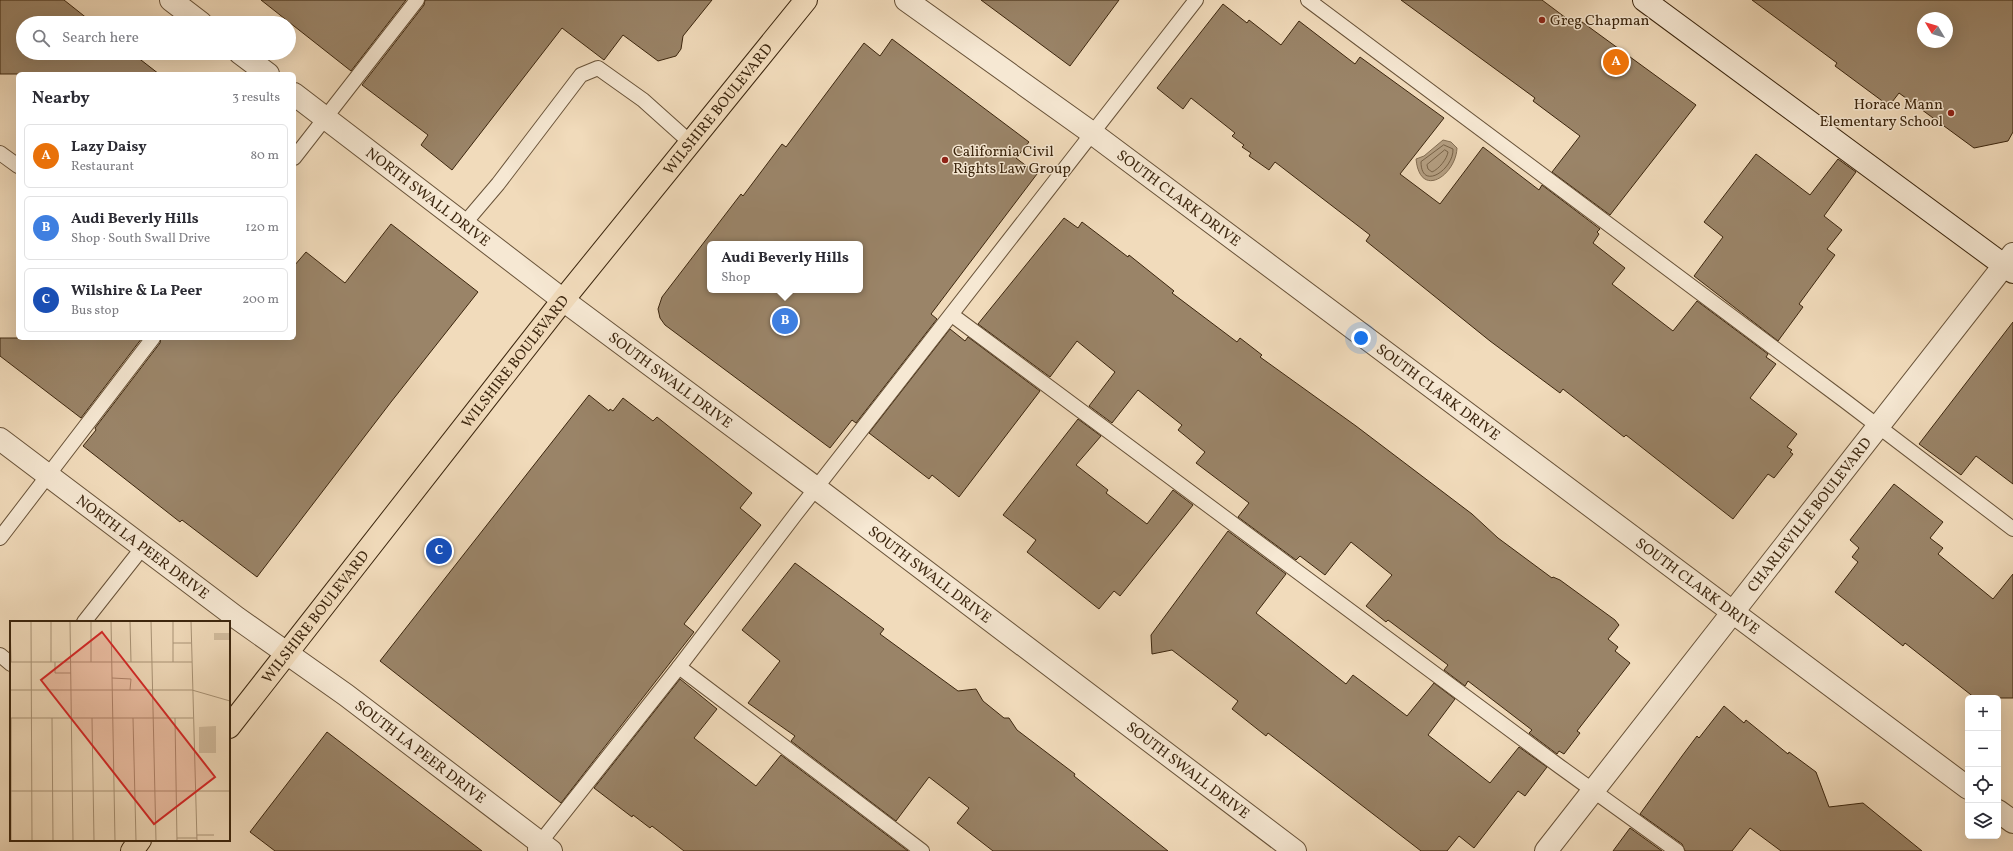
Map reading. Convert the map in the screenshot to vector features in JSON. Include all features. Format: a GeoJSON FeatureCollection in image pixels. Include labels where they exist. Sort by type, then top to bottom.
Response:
{"type":"FeatureCollection","features":[{"type":"Feature","properties":{"kind":"main road","name":"WILSHIRE BOULEVARD"},"geometry":{"type":"LineString","coordinates":[[230,726],[563,300],[806,0]]}},
{"type":"Feature","properties":{"kind":"main road"},"geometry":{"type":"LineString","coordinates":[[132,851],[139,841]]}},
{"type":"Feature","properties":{"kind":"street"},"geometry":{"type":"LineString","coordinates":[[171,0],[192,16]]}},
{"type":"Feature","properties":{"kind":"street","name":"SOUTH CLARK DRIVE"},"geometry":{"type":"LineString","coordinates":[[906,0],[1092,133],[1965,786]]}},
{"type":"Feature","properties":{"kind":"street"},"geometry":{"type":"LineString","coordinates":[[1644,0],[2010,264]]}},
{"type":"Feature","properties":{"kind":"street"},"geometry":{"type":"LineString","coordinates":[[249,60],[265,72]]}},
{"type":"Feature","properties":{"kind":"street","name":"NORTH SWALL DRIVE"},"geometry":{"type":"LineString","coordinates":[[296,96],[563,300]]}},
{"type":"Feature","properties":{"kind":"street","name":"CHARLEVILLE BOULEVARD"},"geometry":{"type":"LineString","coordinates":[[1546,851],[1878,426],[2010,264]]}},
{"type":"Feature","properties":{"kind":"street","name":"SOUTH SWALL DRIVE"},"geometry":{"type":"LineString","coordinates":[[563,300],[816,488],[1295,851]]}},
{"type":"Feature","properties":{"kind":"street","name":"NORTH LA PEER DRIVE"},"geometry":{"type":"LineString","coordinates":[[0,439],[287,654]]}},
{"type":"Feature","properties":{"kind":"street","name":"SOUTH LA PEER DRIVE"},"geometry":{"type":"LineString","coordinates":[[287,654],[346,695],[542,848]]}},
{"type":"Feature","properties":{"kind":"street"},"geometry":{"type":"LineString","coordinates":[[2001,813],[2013,822]]}},
{"type":"Feature","properties":{"kind":"lane"},"geometry":{"type":"LineString","coordinates":[[296,155],[417,0]]}},
{"type":"Feature","properties":{"kind":"lane"},"geometry":{"type":"LineString","coordinates":[[542,848],[816,488],[1196,0]]}},
{"type":"Feature","properties":{"kind":"lane"},"geometry":{"type":"LineString","coordinates":[[1308,0],[1878,426],[2013,529]]}},
{"type":"Feature","properties":{"kind":"lane"},"geometry":{"type":"LineString","coordinates":[[464,224],[498,184],[580,76],[598,68],[643,100],[691,143]]}},
{"type":"Feature","properties":{"kind":"lane"},"geometry":{"type":"LineString","coordinates":[[0,153],[16,165]]}},
{"type":"Feature","properties":{"kind":"lane"},"geometry":{"type":"LineString","coordinates":[[952,315],[1677,851]]}},
{"type":"Feature","properties":{"kind":"lane"},"geometry":{"type":"LineString","coordinates":[[0,538],[151,340]]}},
{"type":"Feature","properties":{"kind":"lane"},"geometry":{"type":"LineString","coordinates":[[85,621],[143,547]]}},
{"type":"Feature","properties":{"kind":"lane"},"geometry":{"type":"LineString","coordinates":[[0,655],[10,663]]}},
{"type":"Feature","properties":{"kind":"lane"},"geometry":{"type":"LineString","coordinates":[[679,667],[922,851]]}},
{"type":"Feature","properties":{"kind":"water"},"geometry":{"type":"Polygon","coordinates":[[[1443,140],[1451,142],[1457,148],[1455,158],[1451,167],[1445,174],[1438,179],[1430,181],[1424,178],[1419,171],[1416,159],[1424,156],[1443,140]]]}},
{"type":"Feature","properties":{"kind":"building"},"geometry":{"type":"Polygon","coordinates":[[[0,0],[64,0],[84,16],[16,16],[16,60],[141,60],[156,72],[16,72],[16,74],[0,74],[0,0]]]}},
{"type":"Feature","properties":{"kind":"building"},"geometry":{"type":"Polygon","coordinates":[[[261,0],[406,0],[351,71],[296,28],[296,16],[281,16],[261,0]]]}},
{"type":"Feature","properties":{"kind":"building"},"geometry":{"type":"Polygon","coordinates":[[[425,0],[712,0],[683,36],[681,49],[676,56],[658,61],[623,35],[604,60],[562,28],[452,170],[421,145],[428,135],[362,85],[424,5],[425,0]]]}},
{"type":"Feature","properties":{"kind":"building"},"geometry":{"type":"Polygon","coordinates":[[[981,0],[1119,0],[1070,66],[981,0]]]}},
{"type":"Feature","properties":{"kind":"building"},"geometry":{"type":"Polygon","coordinates":[[[1401,0],[1542,0],[1574,24],[1578,19],[1696,105],[1610,215],[1552,172],[1580,136],[1533,101],[1535,98],[1401,0]]]}},
{"type":"Feature","properties":{"kind":"building","name":"Horace Mann Elementary School"},"geometry":{"type":"Polygon","coordinates":[[[1752,0],[2013,0],[2013,132],[2008,141],[1974,148],[1899,93],[1889,106],[1835,66],[1837,63],[1752,0]]]}},
{"type":"Feature","properties":{"kind":"building"},"geometry":{"type":"Polygon","coordinates":[[[1223,4],[1247,23],[1249,20],[1281,45],[1299,21],[1355,64],[1360,57],[1444,118],[1400,174],[1440,204],[1483,147],[1539,190],[1542,185],[1600,229],[1597,232],[1599,234],[1593,243],[1625,268],[1612,284],[1673,331],[1697,301],[1768,354],[1766,357],[1776,364],[1750,398],[1797,434],[1787,447],[1792,450],[1790,452],[1793,454],[1774,478],[1768,474],[1733,519],[1626,435],[1624,437],[1563,389],[1560,393],[1490,341],[1366,241],[1370,235],[1275,162],[1269,170],[1249,156],[1251,153],[1242,147],[1244,145],[1232,136],[1235,133],[1191,98],[1183,109],[1157,88],[1223,4]]]}},
{"type":"Feature","properties":{"kind":"building"},"geometry":{"type":"Polygon","coordinates":[[[892,39],[1029,142],[1016,158],[1037,174],[931,314],[937,319],[856,423],[852,420],[830,448],[665,325],[660,318],[658,309],[662,297],[741,194],[743,196],[782,144],[786,147],[864,43],[880,56],[892,39]]]}},
{"type":"Feature","properties":{"kind":"building"},"geometry":{"type":"Polygon","coordinates":[[[1756,154],[1810,195],[1838,159],[1856,172],[1824,216],[1842,230],[1827,249],[1835,255],[1799,304],[1803,307],[1778,341],[1694,276],[1723,237],[1704,222],[1756,154]]]}},
{"type":"Feature","properties":{"kind":"building"},"geometry":{"type":"Polygon","coordinates":[[[1064,218],[1078,228],[1082,222],[1128,257],[1129,255],[1174,291],[1172,293],[1237,342],[1240,338],[1262,355],[1260,357],[1356,426],[1472,514],[1498,538],[1552,578],[1553,577],[1560,580],[1615,620],[1619,625],[1608,639],[1618,647],[1615,651],[1630,663],[1577,731],[1580,733],[1564,754],[1559,751],[1557,754],[1529,733],[1532,730],[1468,681],[1465,686],[1444,670],[1448,665],[1388,620],[1386,622],[1366,606],[1392,575],[1351,542],[1325,575],[1300,556],[1296,560],[1238,517],[1249,503],[1196,463],[1205,452],[1178,430],[1182,425],[1138,390],[1112,423],[1089,406],[1115,372],[1077,341],[1050,377],[978,324],[1064,218]]]}},
{"type":"Feature","properties":{"kind":"building"},"geometry":{"type":"Polygon","coordinates":[[[391,224],[478,292],[391,402],[257,577],[182,520],[180,522],[83,446],[160,343],[161,340],[296,340],[296,264],[306,252],[345,283],[391,224]]]}},
{"type":"Feature","properties":{"kind":"building"},"geometry":{"type":"Polygon","coordinates":[[[2013,322],[2013,484],[1976,456],[1961,475],[1919,444],[2013,322]]]}},
{"type":"Feature","properties":{"kind":"building"},"geometry":{"type":"Polygon","coordinates":[[[950,329],[965,341],[968,337],[1040,391],[959,497],[932,475],[929,479],[869,433],[950,329]]]}},
{"type":"Feature","properties":{"kind":"building"},"geometry":{"type":"Polygon","coordinates":[[[0,338],[16,338],[16,340],[140,340],[81,418],[0,356],[0,338]]]}},
{"type":"Feature","properties":{"kind":"building"},"geometry":{"type":"Polygon","coordinates":[[[589,395],[609,411],[610,409],[613,411],[623,398],[653,421],[657,417],[752,493],[740,508],[761,525],[684,624],[694,632],[561,803],[380,661],[589,395]]]}},
{"type":"Feature","properties":{"kind":"building"},"geometry":{"type":"Polygon","coordinates":[[[1078,419],[1101,436],[1076,465],[1108,490],[1106,493],[1147,524],[1173,490],[1193,505],[1120,596],[1114,591],[1099,609],[1027,552],[1036,540],[1003,515],[1078,419]]]}},
{"type":"Feature","properties":{"kind":"building"},"geometry":{"type":"Polygon","coordinates":[[[1894,484],[1943,522],[1930,538],[1943,548],[1938,554],[1993,599],[2013,574],[2013,698],[2001,698],[2001,695],[1971,695],[1905,643],[1903,646],[1835,592],[1858,562],[1852,557],[1859,548],[1850,540],[1894,484]]]}},
{"type":"Feature","properties":{"kind":"building"},"geometry":{"type":"Polygon","coordinates":[[[1228,531],[1286,574],[1256,613],[1346,684],[1353,675],[1407,716],[1434,683],[1455,699],[1428,735],[1490,783],[1519,747],[1547,767],[1525,796],[1518,791],[1474,848],[1459,836],[1447,851],[1421,851],[1268,733],[1266,736],[1232,709],[1238,701],[1172,650],[1152,654],[1151,635],[1228,531]]]}},
{"type":"Feature","properties":{"kind":"building"},"geometry":{"type":"Polygon","coordinates":[[[795,563],[884,629],[880,634],[958,691],[976,689],[983,701],[1004,718],[1009,718],[1017,730],[1075,774],[1074,776],[1168,851],[993,851],[957,823],[969,808],[929,777],[896,821],[791,741],[795,736],[748,703],[780,661],[742,630],[795,563]]]}},
{"type":"Feature","properties":{"kind":"building"},"geometry":{"type":"Polygon","coordinates":[[[680,679],[717,709],[694,738],[756,786],[781,755],[908,851],[684,851],[652,826],[650,828],[633,815],[632,817],[594,788],[680,679]]]}},
{"type":"Feature","properties":{"kind":"building"},"geometry":{"type":"Polygon","coordinates":[[[1724,706],[1744,723],[1746,720],[1788,754],[1789,752],[1816,772],[1829,807],[1863,803],[1922,851],[1781,851],[1750,828],[1732,851],[1685,851],[1682,844],[1640,814],[1697,736],[1699,738],[1724,706]]]}},
{"type":"Feature","properties":{"kind":"building"},"geometry":{"type":"Polygon","coordinates":[[[327,732],[482,851],[275,851],[250,832],[327,732]]]}},
{"type":"Feature","properties":{"kind":"building"},"geometry":{"type":"Polygon","coordinates":[[[1630,828],[1662,851],[1613,851],[1630,828]]]}},
{"type":"Feature","properties":{"kind":"place","name":"Greg Chapman"},"geometry":{"type":"Point","coordinates":[1542,20]}},
{"type":"Feature","properties":{"kind":"place","name":"Lazy Daisy"},"geometry":{"type":"Point","coordinates":[1616,62]}},
{"type":"Feature","properties":{"kind":"place","name":"Horace Mann Elementary School"},"geometry":{"type":"Point","coordinates":[1951,113]}},
{"type":"Feature","properties":{"kind":"place","name":"California Civil Rights Law Group"},"geometry":{"type":"Point","coordinates":[945,160]}},
{"type":"Feature","properties":{"kind":"place","name":"Audi Beverly Hills"},"geometry":{"type":"Point","coordinates":[785,321]}},
{"type":"Feature","properties":{"kind":"place","name":"Wilshire & La Peer"},"geometry":{"type":"Point","coordinates":[439,551]}}]}
